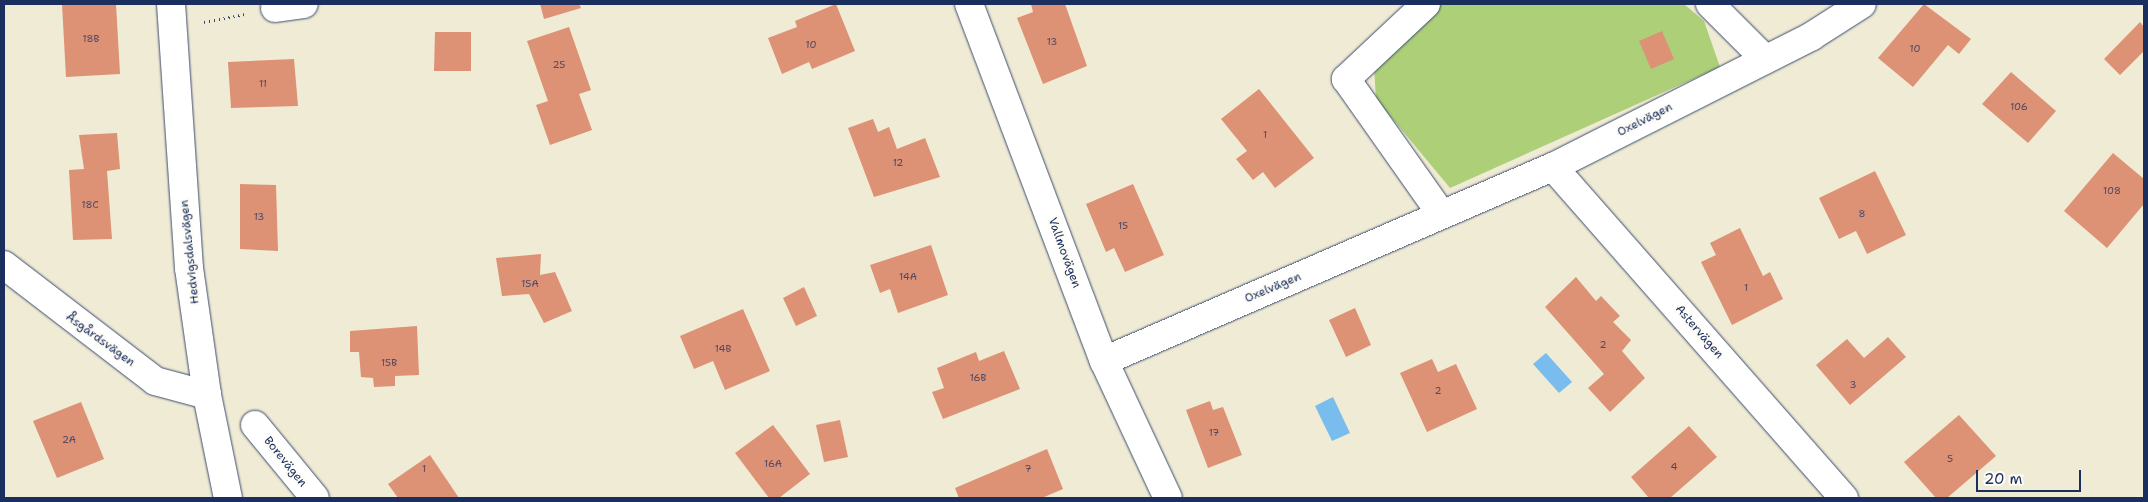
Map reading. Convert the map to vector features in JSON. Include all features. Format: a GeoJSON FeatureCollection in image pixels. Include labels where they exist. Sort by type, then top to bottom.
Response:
{"type":"FeatureCollection","features":[{"type":"Feature","properties":{"kind":"street"},"geometry":{"type":"LineString","coordinates":[[275,8],[304,4]]}},
{"type":"Feature","properties":{"kind":"street","name":"Vallmovägen"},"geometry":{"type":"LineString","coordinates":[[969,4],[1104,361],[1168,498]]}},
{"type":"Feature","properties":{"kind":"street"},"geometry":{"type":"LineString","coordinates":[[1426,4],[1346,80],[1442,215]]}},
{"type":"Feature","properties":{"kind":"street"},"geometry":{"type":"LineString","coordinates":[[1710,4],[1765,60]]}},
{"type":"Feature","properties":{"kind":"street","name":"Oxelvägen"},"geometry":{"type":"LineString","coordinates":[[1104,361],[1553,166],[1812,36],[1862,4]]}},
{"type":"Feature","properties":{"kind":"street","name":"Hedvigsdalsvägen"},"geometry":{"type":"LineString","coordinates":[[172,16],[190,268],[208,395],[228,498]]}},
{"type":"Feature","properties":{"kind":"street","name":"Astervägen"},"geometry":{"type":"LineString","coordinates":[[1553,166],[1844,498]]}},
{"type":"Feature","properties":{"kind":"street","name":"Åsgårdsvägen"},"geometry":{"type":"LineString","coordinates":[[4,265],[155,381],[208,395]]}},
{"type":"Feature","properties":{"kind":"street","name":"Borevägen"},"geometry":{"type":"LineString","coordinates":[[254,425],[315,498]]}},
{"type":"Feature","properties":{"kind":"path"},"geometry":{"type":"LineString","coordinates":[[172,16],[275,8]]}},
{"type":"Feature","properties":{"kind":"green space"},"geometry":{"type":"Polygon","coordinates":[[[1440,4],[1684,4],[1704,21],[1720,67],[1450,188],[1376,99],[1374,67],[1440,4]]]}},
{"type":"Feature","properties":{"kind":"water"},"geometry":{"type":"Polygon","coordinates":[[[1546,353],[1572,382],[1559,393],[1533,364],[1546,353]]]}},
{"type":"Feature","properties":{"kind":"water"},"geometry":{"type":"Polygon","coordinates":[[[1333,397],[1350,433],[1332,441],[1315,406],[1333,397]]]}},
{"type":"Feature","properties":{"kind":"building"},"geometry":{"type":"Polygon","coordinates":[[[62,4],[116,4],[120,74],[66,77],[62,4]]]}},
{"type":"Feature","properties":{"kind":"building"},"geometry":{"type":"Polygon","coordinates":[[[540,4],[579,4],[581,8],[544,19],[540,4]]]}},
{"type":"Feature","properties":{"kind":"building"},"geometry":{"type":"Polygon","coordinates":[[[836,4],[855,51],[812,69],[809,62],[782,74],[768,38],[797,27],[795,21],[836,4]]]}},
{"type":"Feature","properties":{"kind":"building"},"geometry":{"type":"Polygon","coordinates":[[[1031,4],[1065,4],[1087,66],[1043,84],[1017,18],[1033,12],[1031,4]]]}},
{"type":"Feature","properties":{"kind":"building"},"geometry":{"type":"Polygon","coordinates":[[[1924,4],[1971,39],[1959,54],[1948,45],[1913,87],[1878,58],[1924,4]]]}},
{"type":"Feature","properties":{"kind":"building"},"geometry":{"type":"Polygon","coordinates":[[[2140,22],[2144,27],[2144,51],[2120,75],[2104,59],[2140,22]]]}},
{"type":"Feature","properties":{"kind":"building"},"geometry":{"type":"Polygon","coordinates":[[[569,27],[591,90],[579,94],[592,130],[550,145],[536,105],[548,101],[527,41],[569,27]]]}},
{"type":"Feature","properties":{"kind":"building"},"geometry":{"type":"Polygon","coordinates":[[[1662,31],[1674,59],[1651,69],[1639,41],[1662,31]]]}},
{"type":"Feature","properties":{"kind":"building"},"geometry":{"type":"Polygon","coordinates":[[[435,32],[471,32],[471,71],[434,71],[435,32]]]}},
{"type":"Feature","properties":{"kind":"building"},"geometry":{"type":"Polygon","coordinates":[[[294,59],[298,106],[231,108],[228,62],[294,59]]]}},
{"type":"Feature","properties":{"kind":"building"},"geometry":{"type":"Polygon","coordinates":[[[2011,72],[2056,111],[2028,143],[1982,104],[2011,72]]]}},
{"type":"Feature","properties":{"kind":"building"},"geometry":{"type":"Polygon","coordinates":[[[1259,89],[1314,158],[1275,188],[1263,172],[1253,180],[1236,159],[1247,151],[1221,119],[1259,89]]]}},
{"type":"Feature","properties":{"kind":"building"},"geometry":{"type":"Polygon","coordinates":[[[873,119],[878,132],[889,127],[897,149],[925,138],[940,177],[874,197],[848,128],[873,119]]]}},
{"type":"Feature","properties":{"kind":"building"},"geometry":{"type":"Polygon","coordinates":[[[117,133],[120,169],[107,171],[112,239],[73,240],[69,170],[84,169],[79,135],[117,133]]]}},
{"type":"Feature","properties":{"kind":"building"},"geometry":{"type":"Polygon","coordinates":[[[2113,153],[2144,179],[2144,204],[2107,248],[2064,211],[2113,153]]]}},
{"type":"Feature","properties":{"kind":"building"},"geometry":{"type":"Polygon","coordinates":[[[1875,171],[1906,235],[1867,254],[1856,231],[1839,239],[1819,198],[1875,171]]]}},
{"type":"Feature","properties":{"kind":"building"},"geometry":{"type":"Polygon","coordinates":[[[240,184],[276,185],[278,251],[240,249],[240,184]]]}},
{"type":"Feature","properties":{"kind":"building"},"geometry":{"type":"Polygon","coordinates":[[[1133,184],[1164,255],[1125,272],[1114,248],[1106,252],[1086,204],[1133,184]]]}},
{"type":"Feature","properties":{"kind":"building"},"geometry":{"type":"Polygon","coordinates":[[[1740,228],[1763,276],[1770,272],[1783,299],[1732,325],[1701,262],[1716,255],[1710,243],[1740,228]]]}},
{"type":"Feature","properties":{"kind":"building"},"geometry":{"type":"Polygon","coordinates":[[[931,245],[948,295],[898,313],[890,289],[880,293],[870,265],[931,245]]]}},
{"type":"Feature","properties":{"kind":"building"},"geometry":{"type":"Polygon","coordinates":[[[541,254],[540,275],[555,272],[572,311],[544,323],[529,294],[502,296],[496,258],[541,254]]]}},
{"type":"Feature","properties":{"kind":"building"},"geometry":{"type":"Polygon","coordinates":[[[1576,277],[1596,301],[1601,296],[1620,316],[1613,322],[1631,340],[1622,351],[1645,378],[1610,412],[1588,388],[1604,374],[1545,307],[1576,277]]]}},
{"type":"Feature","properties":{"kind":"building"},"geometry":{"type":"Polygon","coordinates":[[[804,287],[817,316],[796,326],[783,298],[804,287]]]}},
{"type":"Feature","properties":{"kind":"building"},"geometry":{"type":"Polygon","coordinates":[[[1355,308],[1371,345],[1346,357],[1329,320],[1355,308]]]}},
{"type":"Feature","properties":{"kind":"building"},"geometry":{"type":"Polygon","coordinates":[[[743,309],[770,371],[725,390],[713,361],[694,369],[680,336],[743,309]]]}},
{"type":"Feature","properties":{"kind":"building"},"geometry":{"type":"Polygon","coordinates":[[[417,326],[419,375],[395,376],[395,386],[374,387],[373,378],[361,377],[359,352],[350,352],[350,331],[417,326]]]}},
{"type":"Feature","properties":{"kind":"building"},"geometry":{"type":"Polygon","coordinates":[[[1888,337],[1906,357],[1850,405],[1816,365],[1847,339],[1864,358],[1888,337]]]}},
{"type":"Feature","properties":{"kind":"building"},"geometry":{"type":"Polygon","coordinates":[[[1004,351],[1020,389],[943,419],[932,392],[944,388],[937,368],[976,352],[979,361],[1004,351]]]}},
{"type":"Feature","properties":{"kind":"building"},"geometry":{"type":"Polygon","coordinates":[[[1432,359],[1438,372],[1456,364],[1477,409],[1427,432],[1400,373],[1432,359]]]}},
{"type":"Feature","properties":{"kind":"building"},"geometry":{"type":"Polygon","coordinates":[[[1210,401],[1213,410],[1223,407],[1242,455],[1208,468],[1186,410],[1210,401]]]}},
{"type":"Feature","properties":{"kind":"building"},"geometry":{"type":"Polygon","coordinates":[[[81,402],[104,459],[57,478],[33,421],[81,402]]]}},
{"type":"Feature","properties":{"kind":"building"},"geometry":{"type":"Polygon","coordinates":[[[1959,415],[1996,456],[1947,498],[1936,498],[1904,462],[1959,415]]]}},
{"type":"Feature","properties":{"kind":"building"},"geometry":{"type":"Polygon","coordinates":[[[840,420],[848,457],[824,462],[816,425],[840,420]]]}},
{"type":"Feature","properties":{"kind":"building"},"geometry":{"type":"Polygon","coordinates":[[[773,425],[810,474],[779,498],[769,498],[735,453],[773,425]]]}},
{"type":"Feature","properties":{"kind":"building"},"geometry":{"type":"Polygon","coordinates":[[[1689,426],[1717,457],[1670,498],[1649,498],[1631,477],[1689,426]]]}},
{"type":"Feature","properties":{"kind":"building"},"geometry":{"type":"Polygon","coordinates":[[[1047,449],[1063,489],[1042,498],[959,498],[955,488],[1047,449]]]}},
{"type":"Feature","properties":{"kind":"building"},"geometry":{"type":"Polygon","coordinates":[[[430,455],[459,498],[398,498],[388,484],[430,455]]]}}]}
